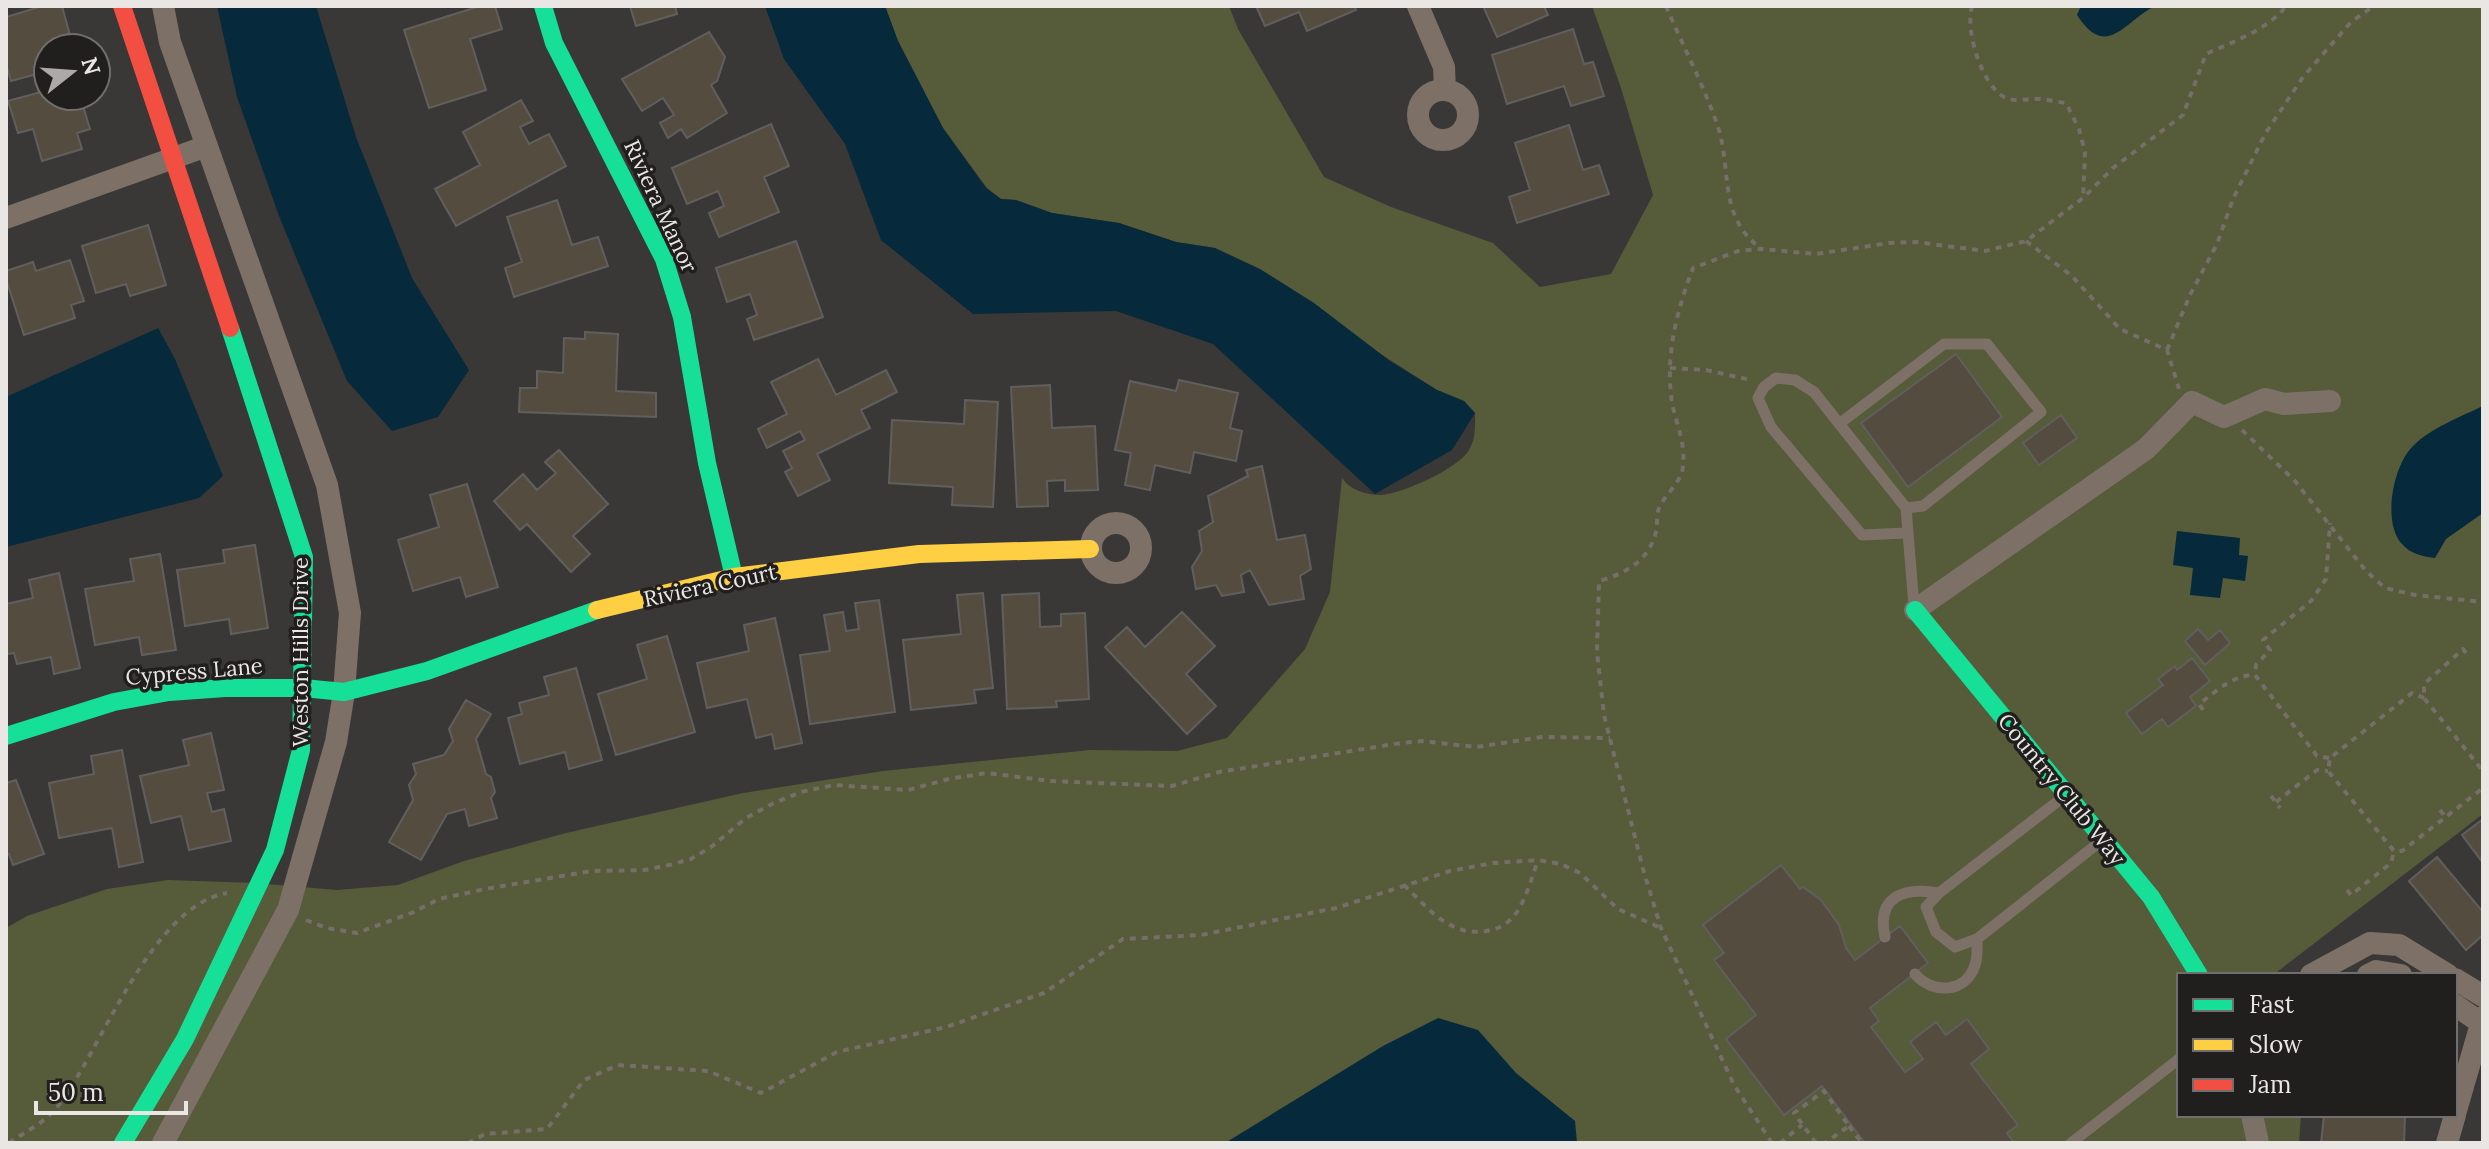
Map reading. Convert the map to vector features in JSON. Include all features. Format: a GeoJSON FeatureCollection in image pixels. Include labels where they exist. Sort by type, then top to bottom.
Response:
{"type":"FeatureCollection","features":[{"type":"Feature","properties":{"kind":"street","name":"Weston Hills Drive"},"geometry":{"type":"LineString","coordinates":[[122,6],[271,449],[304,557],[301,750],[275,850],[185,1039],[123,1143]]}},
{"type":"Feature","properties":{"kind":"street","name":"Weston Hills Drive"},"geometry":{"type":"LineString","coordinates":[[163,6],[170,42],[327,485],[350,613],[344,692],[336,742],[288,910],[163,1143]]}},
{"type":"Feature","properties":{"kind":"street","name":"Riviera Manor"},"geometry":{"type":"LineString","coordinates":[[543,6],[554,43],[664,259],[682,317],[707,463],[734,577]]}},
{"type":"Feature","properties":{"kind":"street"},"geometry":{"type":"LineString","coordinates":[[1418,6],[1444,67],[1445,90]]}},
{"type":"Feature","properties":{"kind":"street"},"geometry":{"type":"LineString","coordinates":[[6,218],[207,146]]}},
{"type":"Feature","properties":{"kind":"street"},"geometry":{"type":"LineString","coordinates":[[1915,610],[2146,449],[2192,402],[2224,417],[2265,399],[2284,404],[2330,401]]}},
{"type":"Feature","properties":{"kind":"street","name":"Riviera Court"},"geometry":{"type":"LineString","coordinates":[[344,692],[427,671],[596,610],[734,577],[919,554],[1090,549]]}},
{"type":"Feature","properties":{"kind":"street","name":"Country Club Way"},"geometry":{"type":"LineString","coordinates":[[1915,610],[2151,897],[2198,973]]}},
{"type":"Feature","properties":{"kind":"street","name":"Cypress Lane"},"geometry":{"type":"LineString","coordinates":[[6,736],[114,702],[169,692],[303,688],[344,692]]}},
{"type":"Feature","properties":{"kind":"street"},"geometry":{"type":"LineString","coordinates":[[2315,973],[2370,943],[2403,947],[2445,973]]}},
{"type":"Feature","properties":{"kind":"street"},"geometry":{"type":"LineString","coordinates":[[2399,973],[2403,947]]}},
{"type":"Feature","properties":{"kind":"street"},"geometry":{"type":"LineString","coordinates":[[2457,980],[2483,996]]}},
{"type":"Feature","properties":{"kind":"street"},"geometry":{"type":"LineString","coordinates":[[2457,1006],[2482,1020],[2457,1107]]}},
{"type":"Feature","properties":{"kind":"street"},"geometry":{"type":"LineString","coordinates":[[2252,1117],[2258,1143]]}},
{"type":"Feature","properties":{"kind":"street"},"geometry":{"type":"LineString","coordinates":[[2447,1143],[2454,1117]]}},
{"type":"Feature","properties":{"kind":"lane"},"geometry":{"type":"LineString","coordinates":[[1839,424],[1944,344],[1987,344],[2041,412],[1923,506],[1906,508]]}},
{"type":"Feature","properties":{"kind":"lane"},"geometry":{"type":"LineString","coordinates":[[1907,533],[1862,535],[1771,427],[1758,398],[1764,387],[1776,378],[1795,380],[1814,392],[1906,508],[1915,610]]}},
{"type":"Feature","properties":{"kind":"lane"},"geometry":{"type":"LineString","coordinates":[[2066,795],[1939,893],[1926,907],[1936,932],[1955,947],[1977,939],[2104,840]]}},
{"type":"Feature","properties":{"kind":"lane"},"geometry":{"type":"LineString","coordinates":[[1885,937],[1884,915],[1888,904],[1901,893],[1917,889],[1939,893]]}},
{"type":"Feature","properties":{"kind":"lane"},"geometry":{"type":"LineString","coordinates":[[1915,974],[1935,988],[1953,988],[1968,978],[1976,962],[1977,939]]}},
{"type":"Feature","properties":{"kind":"lane"},"geometry":{"type":"LineString","coordinates":[[2071,1143],[2177,1061]]}},
{"type":"Feature","properties":{"kind":"path"},"geometry":{"type":"LineString","coordinates":[[1666,6],[1717,126],[1723,150],[1728,201],[1744,233],[1761,249]]}},
{"type":"Feature","properties":{"kind":"path"},"geometry":{"type":"LineString","coordinates":[[1972,6],[1973,42],[1978,62],[2002,96],[2019,101],[2037,98],[2066,103],[2079,129],[2085,152],[2083,198]]}},
{"type":"Feature","properties":{"kind":"path"},"geometry":{"type":"LineString","coordinates":[[1772,1143],[1734,1085],[1661,928],[1604,715],[1597,652],[1599,581],[1624,573],[1643,559],[1656,533],[1658,509],[1683,470],[1682,435],[1671,396],[1670,368],[1679,305],[1693,268],[1738,251],[1761,249],[1816,254],[1916,242],[1985,251],[2026,241],[2083,198],[2113,168],[2183,115],[2206,54],[2243,38],[2280,15],[2286,6]]}},
{"type":"Feature","properties":{"kind":"path"},"geometry":{"type":"LineString","coordinates":[[2192,402],[2181,393],[2167,350],[2190,295],[2217,244],[2233,199],[2265,134],[2313,66],[2351,22],[2374,6]]}},
{"type":"Feature","properties":{"kind":"path"},"geometry":{"type":"LineString","coordinates":[[2026,241],[2072,276],[2120,329],[2167,350]]}},
{"type":"Feature","properties":{"kind":"path"},"geometry":{"type":"LineString","coordinates":[[1670,368],[1731,374],[1764,387]]}},
{"type":"Feature","properties":{"kind":"path"},"geometry":{"type":"LineString","coordinates":[[2224,417],[2247,434],[2295,481],[2366,571],[2385,588],[2415,595],[2483,602]]}},
{"type":"Feature","properties":{"kind":"path"},"geometry":{"type":"LineString","coordinates":[[2330,523],[2326,579],[2311,601],[2263,640],[2270,650],[2256,665],[2255,675],[2317,756],[2330,758]]}},
{"type":"Feature","properties":{"kind":"path"},"geometry":{"type":"LineString","coordinates":[[2424,698],[2424,684],[2463,649],[2466,653]]}},
{"type":"Feature","properties":{"kind":"path"},"geometry":{"type":"LineString","coordinates":[[2203,710],[2199,704],[2229,682],[2241,675],[2255,675]]}},
{"type":"Feature","properties":{"kind":"path"},"geometry":{"type":"LineString","coordinates":[[2328,771],[2330,758],[2412,693],[2424,698],[2483,771]]}},
{"type":"Feature","properties":{"kind":"path"},"geometry":{"type":"LineString","coordinates":[[2369,725],[2373,731]]}},
{"type":"Feature","properties":{"kind":"path"},"geometry":{"type":"LineString","coordinates":[[288,910],[326,928],[357,933],[414,912],[439,899],[470,892],[592,871],[645,870],[669,865],[691,859],[746,818],[772,804],[801,792],[834,785],[908,790],[987,773],[1050,781],[1172,786],[1219,772],[1411,742],[1476,747],[1542,737],[1610,738]]}},
{"type":"Feature","properties":{"kind":"path"},"geometry":{"type":"LineString","coordinates":[[2276,802],[2317,770],[2328,771],[2394,851]]}},
{"type":"Feature","properties":{"kind":"path"},"geometry":{"type":"LineString","coordinates":[[2394,851],[2409,848],[2483,788]]}},
{"type":"Feature","properties":{"kind":"path"},"geometry":{"type":"LineString","coordinates":[[2271,796],[2280,808]]}},
{"type":"Feature","properties":{"kind":"path"},"geometry":{"type":"LineString","coordinates":[[2440,810],[2446,818]]}},
{"type":"Feature","properties":{"kind":"path"},"geometry":{"type":"LineString","coordinates":[[2347,890],[2351,895],[2391,863],[2394,851]]}},
{"type":"Feature","properties":{"kind":"path"},"geometry":{"type":"LineString","coordinates":[[468,1143],[485,1134],[547,1129],[584,1080],[618,1065],[708,1071],[761,1093],[837,1052],[946,1027],[1044,993],[1123,939],[1201,935],[1336,908],[1450,871],[1493,863],[1538,860],[1561,864],[1580,873],[1618,909],[1661,928]]}},
{"type":"Feature","properties":{"kind":"path"},"geometry":{"type":"LineString","coordinates":[[1404,885],[1447,925],[1461,931],[1492,930],[1501,927],[1516,913],[1538,860]]}},
{"type":"Feature","properties":{"kind":"path"},"geometry":{"type":"LineString","coordinates":[[9,1143],[57,1107],[106,1024],[177,921],[197,904],[215,895],[232,892],[253,896]]}},
{"type":"Feature","properties":{"kind":"path"},"geometry":{"type":"LineString","coordinates":[[1816,1143],[1794,1113],[1824,1091],[1862,1143]]}},
{"type":"Feature","properties":{"kind":"path"},"geometry":{"type":"LineString","coordinates":[[1780,1143],[1802,1125]]}},
{"type":"Feature","properties":{"kind":"path"},"geometry":{"type":"LineString","coordinates":[[1825,1143],[1849,1126]]}},
{"type":"Feature","properties":{"kind":"green space"},"geometry":{"type":"Polygon","coordinates":[[[885,6],[1229,6],[1238,29],[1324,177],[1391,207],[1493,243],[1540,287],[1611,274],[1653,195],[1621,88],[1592,6],[2483,6],[2483,814],[2276,973],[2177,973],[2177,1117],[2301,1117],[2299,1143],[6,1143],[6,928],[27,916],[107,889],[168,880],[337,890],[398,885],[464,861],[566,833],[743,793],[883,771],[1090,750],[1177,751],[1227,738],[1305,649],[1330,592],[1342,478],[1349,486],[1364,493],[1390,494],[1442,472],[1469,450],[1474,436],[1475,413],[1464,401],[1437,390],[1215,248],[1176,242],[1119,223],[1052,213],[1016,200],[1001,199],[987,188],[943,128],[898,41],[885,6]]]}},
{"type":"Feature","properties":{"kind":"water"},"geometry":{"type":"Polygon","coordinates":[[[217,6],[316,6],[356,137],[412,278],[469,370],[438,417],[392,431],[347,381],[279,216],[237,97],[217,6]]]}},
{"type":"Feature","properties":{"kind":"water"},"geometry":{"type":"Polygon","coordinates":[[[765,6],[885,6],[898,41],[943,128],[986,188],[1001,199],[1016,200],[1052,213],[1119,223],[1176,242],[1215,248],[1260,269],[1314,303],[1390,361],[1437,390],[1464,401],[1475,413],[1452,450],[1375,494],[1213,344],[1116,311],[973,314],[881,240],[845,144],[784,59],[765,6]]]}},
{"type":"Feature","properties":{"kind":"water"},"geometry":{"type":"Polygon","coordinates":[[[2081,6],[2155,6],[2125,28],[2107,36],[2097,35],[2088,28],[2077,15],[2081,6]]]}},
{"type":"Feature","properties":{"kind":"water"},"geometry":{"type":"Polygon","coordinates":[[[158,328],[175,359],[223,476],[199,498],[6,547],[6,397],[158,328]]]}},
{"type":"Feature","properties":{"kind":"water"},"geometry":{"type":"Polygon","coordinates":[[[2483,406],[2483,513],[2446,539],[2435,558],[2413,552],[2402,544],[2392,522],[2392,494],[2400,466],[2413,446],[2428,434],[2483,406]]]}},
{"type":"Feature","properties":{"kind":"water"},"geometry":{"type":"Polygon","coordinates":[[[2177,531],[2240,538],[2239,555],[2248,556],[2245,581],[2223,578],[2220,598],[2190,595],[2193,568],[2173,565],[2177,531]]]}},
{"type":"Feature","properties":{"kind":"water"},"geometry":{"type":"Polygon","coordinates":[[[1438,1018],[1478,1030],[1516,1073],[1575,1121],[1577,1143],[1225,1143],[1383,1046],[1438,1018]]]}},
{"type":"Feature","properties":{"kind":"building"},"geometry":{"type":"Polygon","coordinates":[[[43,6],[62,6],[69,32],[32,32],[32,75],[11,81],[6,64],[6,17],[43,6]]]}},
{"type":"Feature","properties":{"kind":"building"},"geometry":{"type":"Polygon","coordinates":[[[480,6],[495,6],[502,29],[470,39],[486,90],[429,108],[404,30],[480,6]]]}},
{"type":"Feature","properties":{"kind":"building"},"geometry":{"type":"Polygon","coordinates":[[[630,6],[675,6],[677,14],[636,26],[630,6]]]}},
{"type":"Feature","properties":{"kind":"building"},"geometry":{"type":"Polygon","coordinates":[[[1256,6],[1355,6],[1356,10],[1307,31],[1299,12],[1265,26],[1256,6]]]}},
{"type":"Feature","properties":{"kind":"building"},"geometry":{"type":"Polygon","coordinates":[[[1483,6],[1544,6],[1548,15],[1497,37],[1483,6]]]}},
{"type":"Feature","properties":{"kind":"building"},"geometry":{"type":"Polygon","coordinates":[[[1573,29],[1584,64],[1593,62],[1604,96],[1571,106],[1564,86],[1507,104],[1492,55],[1573,29]]]}},
{"type":"Feature","properties":{"kind":"building"},"geometry":{"type":"Polygon","coordinates":[[[709,32],[725,57],[717,81],[711,85],[727,113],[687,138],[681,129],[668,138],[660,123],[674,115],[663,98],[642,111],[622,79],[709,32]]]}},
{"type":"Feature","properties":{"kind":"building"},"geometry":{"type":"Polygon","coordinates":[[[32,94],[32,112],[85,112],[90,129],[77,133],[82,149],[42,161],[33,129],[18,133],[8,101],[32,94]]]}},
{"type":"Feature","properties":{"kind":"building"},"geometry":{"type":"Polygon","coordinates":[[[521,100],[533,121],[520,127],[529,144],[549,134],[566,166],[456,226],[435,189],[480,165],[463,132],[521,100]]]}},
{"type":"Feature","properties":{"kind":"building"},"geometry":{"type":"Polygon","coordinates":[[[771,124],[789,166],[764,177],[779,212],[719,237],[709,213],[724,206],[718,191],[687,204],[672,168],[771,124]]]}},
{"type":"Feature","properties":{"kind":"building"},"geometry":{"type":"Polygon","coordinates":[[[1569,125],[1583,170],[1599,165],[1609,194],[1517,223],[1509,197],[1530,190],[1515,143],[1569,125]]]}},
{"type":"Feature","properties":{"kind":"building"},"geometry":{"type":"Polygon","coordinates":[[[557,200],[572,245],[598,237],[608,266],[514,297],[505,268],[522,262],[507,217],[557,200]]]}},
{"type":"Feature","properties":{"kind":"building"},"geometry":{"type":"Polygon","coordinates":[[[148,225],[166,285],[130,296],[126,284],[96,293],[82,246],[148,225]]]}},
{"type":"Feature","properties":{"kind":"building"},"geometry":{"type":"Polygon","coordinates":[[[796,241],[823,317],[754,340],[747,319],[757,315],[750,294],[727,302],[716,268],[796,241]]]}},
{"type":"Feature","properties":{"kind":"building"},"geometry":{"type":"Polygon","coordinates":[[[70,260],[84,301],[71,305],[75,318],[24,335],[6,271],[33,262],[36,271],[70,260]]]}},
{"type":"Feature","properties":{"kind":"building"},"geometry":{"type":"Polygon","coordinates":[[[585,332],[618,334],[616,391],[656,393],[656,417],[519,412],[520,388],[537,388],[537,371],[563,373],[564,338],[585,339],[585,332]]]}},
{"type":"Feature","properties":{"kind":"building"},"geometry":{"type":"Polygon","coordinates":[[[1956,354],[2002,417],[1908,487],[1861,423],[1956,354]]]}},
{"type":"Feature","properties":{"kind":"building"},"geometry":{"type":"Polygon","coordinates":[[[818,359],[836,395],[886,370],[897,392],[861,410],[870,428],[817,454],[830,480],[798,496],[785,472],[792,468],[783,451],[805,440],[800,431],[767,448],[758,429],[787,414],[771,382],[818,359]]]}},
{"type":"Feature","properties":{"kind":"building"},"geometry":{"type":"Polygon","coordinates":[[[1179,380],[1238,393],[1230,428],[1242,431],[1236,461],[1194,452],[1190,473],[1155,465],[1150,490],[1125,485],[1131,453],[1115,450],[1130,381],[1176,391],[1179,380]]]}},
{"type":"Feature","properties":{"kind":"building"},"geometry":{"type":"Polygon","coordinates":[[[1050,385],[1052,428],[1095,426],[1098,490],[1065,491],[1065,480],[1047,481],[1048,506],[1017,507],[1011,387],[1050,385]]]}},
{"type":"Feature","properties":{"kind":"building"},"geometry":{"type":"Polygon","coordinates":[[[965,400],[998,402],[993,507],[952,505],[953,487],[889,483],[892,420],[964,424],[965,400]]]}},
{"type":"Feature","properties":{"kind":"building"},"geometry":{"type":"Polygon","coordinates":[[[2061,415],[2077,438],[2039,465],[2023,443],[2061,415]]]}},
{"type":"Feature","properties":{"kind":"building"},"geometry":{"type":"Polygon","coordinates":[[[559,450],[608,504],[573,536],[590,554],[571,572],[527,524],[520,530],[494,501],[523,474],[537,490],[556,473],[545,462],[559,450]]]}},
{"type":"Feature","properties":{"kind":"building"},"geometry":{"type":"Polygon","coordinates":[[[1262,466],[1277,540],[1305,535],[1311,569],[1300,576],[1304,599],[1269,605],[1250,570],[1241,575],[1244,592],[1222,596],[1216,585],[1196,589],[1192,567],[1202,551],[1199,531],[1213,522],[1208,496],[1248,476],[1246,470],[1262,466]]]}},
{"type":"Feature","properties":{"kind":"building"},"geometry":{"type":"Polygon","coordinates":[[[467,484],[498,587],[466,597],[460,577],[413,591],[398,540],[439,527],[430,495],[467,484]]]}},
{"type":"Feature","properties":{"kind":"building"},"geometry":{"type":"Polygon","coordinates":[[[255,545],[268,628],[231,634],[229,619],[185,626],[177,570],[225,563],[223,550],[255,545]]]}},
{"type":"Feature","properties":{"kind":"building"},"geometry":{"type":"Polygon","coordinates":[[[160,554],[176,650],[142,655],[139,637],[95,645],[85,589],[134,581],[130,559],[160,554]]]}},
{"type":"Feature","properties":{"kind":"building"},"geometry":{"type":"Polygon","coordinates":[[[59,573],[80,668],[54,674],[51,657],[17,664],[14,653],[6,654],[6,604],[33,598],[29,580],[59,573]]]}},
{"type":"Feature","properties":{"kind":"building"},"geometry":{"type":"Polygon","coordinates":[[[983,593],[993,688],[974,690],[976,703],[911,710],[903,640],[961,634],[957,595],[983,593]]]}},
{"type":"Feature","properties":{"kind":"building"},"geometry":{"type":"Polygon","coordinates":[[[1039,593],[1040,627],[1061,626],[1061,614],[1085,613],[1089,699],[1056,701],[1057,707],[1007,709],[1002,595],[1039,593]]]}},
{"type":"Feature","properties":{"kind":"building"},"geometry":{"type":"Polygon","coordinates":[[[879,600],[895,712],[810,724],[800,655],[830,651],[824,615],[843,612],[846,631],[859,629],[855,603],[879,600]]]}},
{"type":"Feature","properties":{"kind":"building"},"geometry":{"type":"Polygon","coordinates":[[[1182,612],[1215,646],[1186,674],[1216,706],[1187,734],[1105,647],[1127,627],[1145,647],[1182,612]]]}},
{"type":"Feature","properties":{"kind":"building"},"geometry":{"type":"Polygon","coordinates":[[[775,618],[802,743],[775,749],[772,734],[756,738],[747,699],[707,708],[697,663],[749,651],[744,625],[775,618]]]}},
{"type":"Feature","properties":{"kind":"building"},"geometry":{"type":"Polygon","coordinates":[[[2198,629],[2208,640],[2220,630],[2230,643],[2205,665],[2185,641],[2198,629]]]}},
{"type":"Feature","properties":{"kind":"building"},"geometry":{"type":"Polygon","coordinates":[[[667,636],[695,732],[616,755],[598,694],[647,679],[637,645],[667,636]]]}},
{"type":"Feature","properties":{"kind":"building"},"geometry":{"type":"Polygon","coordinates":[[[2192,658],[2210,681],[2190,697],[2196,706],[2168,727],[2162,719],[2142,734],[2126,713],[2163,685],[2158,679],[2192,658]]]}},
{"type":"Feature","properties":{"kind":"building"},"geometry":{"type":"Polygon","coordinates":[[[576,668],[602,760],[569,769],[565,752],[520,764],[508,718],[522,714],[519,703],[549,695],[544,677],[576,668]]]}},
{"type":"Feature","properties":{"kind":"building"},"geometry":{"type":"Polygon","coordinates":[[[466,700],[491,714],[476,739],[495,792],[491,798],[497,818],[469,826],[465,809],[447,814],[421,860],[389,842],[413,800],[409,785],[416,774],[413,764],[444,755],[453,741],[449,729],[466,700]]]}},
{"type":"Feature","properties":{"kind":"building"},"geometry":{"type":"Polygon","coordinates":[[[211,733],[224,790],[207,793],[212,812],[224,809],[231,841],[189,850],[181,816],[151,823],[140,776],[189,765],[183,740],[211,733]]]}},
{"type":"Feature","properties":{"kind":"building"},"geometry":{"type":"Polygon","coordinates":[[[122,750],[143,862],[119,867],[112,828],[59,838],[49,783],[94,774],[91,756],[122,750]]]}},
{"type":"Feature","properties":{"kind":"building"},"geometry":{"type":"Polygon","coordinates":[[[16,780],[44,854],[13,865],[9,854],[6,855],[6,783],[16,780]]]}},
{"type":"Feature","properties":{"kind":"building"},"geometry":{"type":"Polygon","coordinates":[[[2483,819],[2483,863],[2462,835],[2483,819]]]}},
{"type":"Feature","properties":{"kind":"building"},"geometry":{"type":"Polygon","coordinates":[[[2437,857],[2483,912],[2483,935],[2466,950],[2409,881],[2437,857]]]}},
{"type":"Feature","properties":{"kind":"building"},"geometry":{"type":"Polygon","coordinates":[[[1781,865],[1800,889],[1803,887],[1821,900],[1839,925],[1846,948],[1855,960],[1900,926],[1928,963],[1870,1008],[1879,1021],[1871,1027],[1905,1072],[1923,1059],[1910,1042],[1936,1022],[1946,1035],[1967,1019],[1989,1049],[1971,1064],[2018,1125],[2007,1133],[2014,1143],[1865,1143],[1822,1086],[1784,1115],[1726,1039],[1756,1015],[1714,960],[1724,953],[1703,925],[1781,865]]]}},
{"type":"Feature","properties":{"kind":"building"},"geometry":{"type":"Polygon","coordinates":[[[2324,1117],[2405,1117],[2404,1143],[2321,1143],[2324,1117]]]}},
{"type":"Feature","properties":{"kind":"traffic: fast"},"geometry":{"type":"LineString","coordinates":[[543,6],[554,43],[664,259],[682,317],[707,463],[734,577]]}},
{"type":"Feature","properties":{"kind":"traffic: fast"},"geometry":{"type":"LineString","coordinates":[[123,1143],[185,1039],[275,850],[301,750],[304,557],[230,328]]}},
{"type":"Feature","properties":{"kind":"traffic: fast"},"geometry":{"type":"LineString","coordinates":[[6,736],[114,702],[169,692],[225,688],[303,688],[344,692],[427,671],[597,610]]}},
{"type":"Feature","properties":{"kind":"traffic: fast"},"geometry":{"type":"LineString","coordinates":[[1915,610],[2151,897],[2198,973]]}},
{"type":"Feature","properties":{"kind":"traffic: slow"},"geometry":{"type":"LineString","coordinates":[[597,610],[734,577],[919,554],[1090,549]]}},
{"type":"Feature","properties":{"kind":"traffic: jam"},"geometry":{"type":"LineString","coordinates":[[122,6],[230,328]]}}]}
